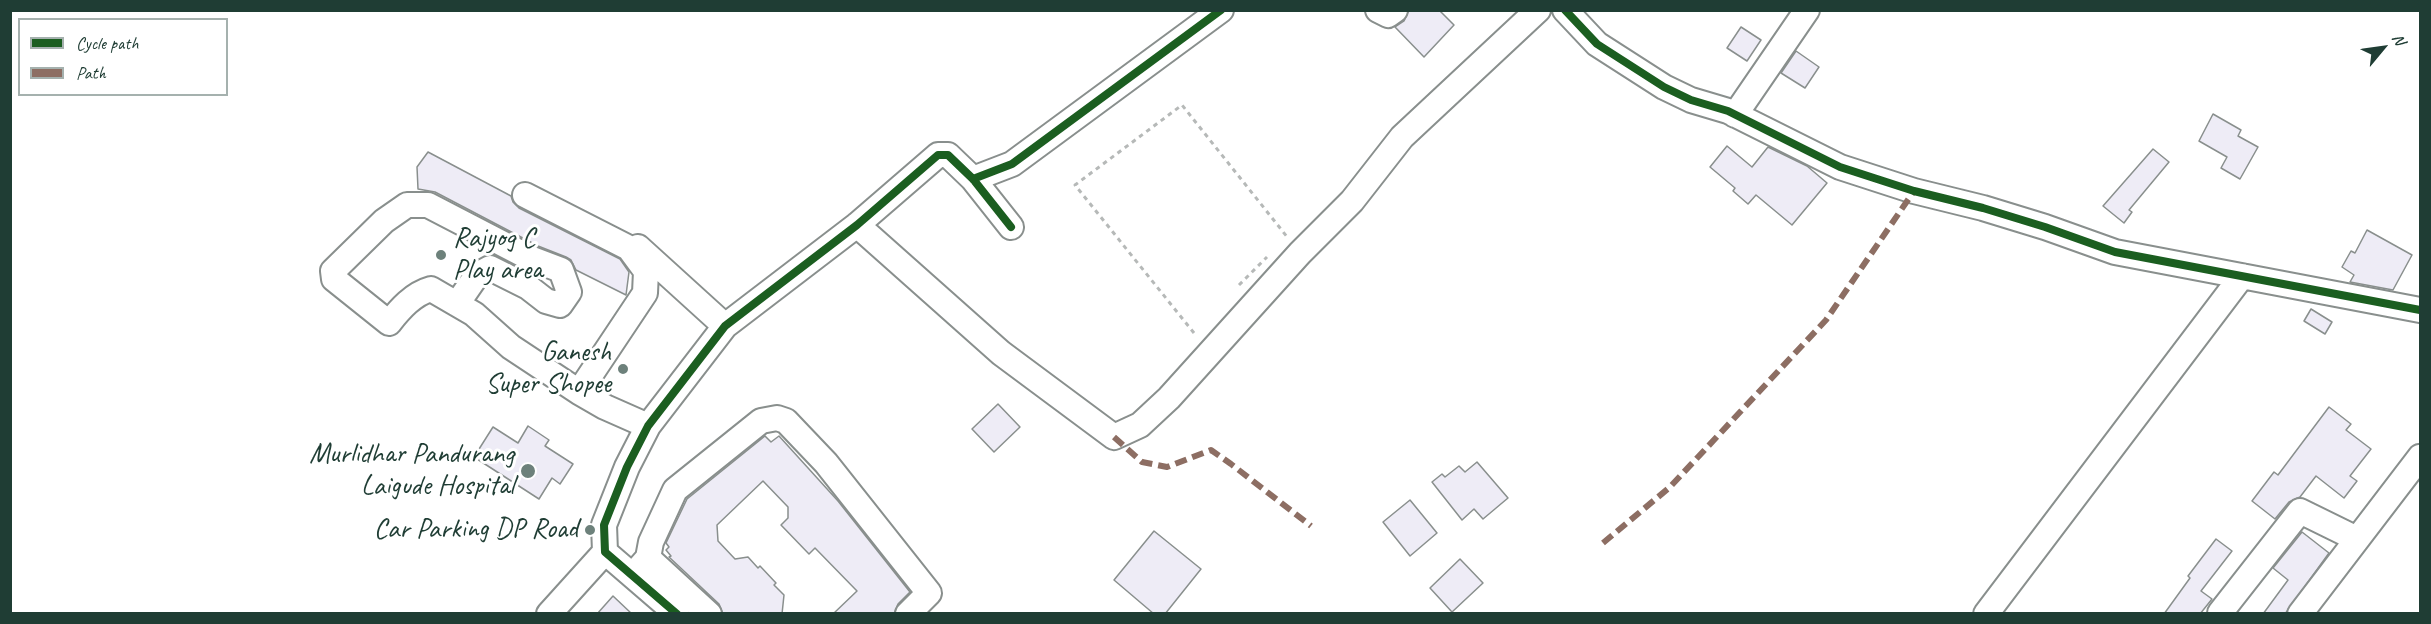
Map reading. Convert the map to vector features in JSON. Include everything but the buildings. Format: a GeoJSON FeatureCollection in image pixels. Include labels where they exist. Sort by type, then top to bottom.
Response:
{"type":"FeatureCollection","features":[{"type":"Feature","properties":{"kind":"street"},"geometry":{"type":"LineString","coordinates":[[973,179],[1012,164],[1221,10]]}},
{"type":"Feature","properties":{"kind":"street"},"geometry":{"type":"LineString","coordinates":[[1378,10],[1388,15],[1395,10]]}},
{"type":"Feature","properties":{"kind":"street"},"geometry":{"type":"LineString","coordinates":[[1565,10],[1596,44],[1664,87],[1691,100],[1736,115],[1840,167],[1914,191],[2014,217],[2115,252],[2322,290],[2370,302],[2421,309]]}},
{"type":"Feature","properties":{"kind":"street"},"geometry":{"type":"LineString","coordinates":[[1736,115],[1808,10]]}},
{"type":"Feature","properties":{"kind":"street"},"geometry":{"type":"LineString","coordinates":[[857,225],[1001,353],[1114,437],[1140,425],[1169,398],[1300,253],[1352,201],[1402,137],[1527,13]]}},
{"type":"Feature","properties":{"kind":"street"},"geometry":{"type":"LineString","coordinates":[[549,614],[605,552],[604,525],[627,467],[648,426],[725,326],[857,225],[938,155],[948,155],[973,179],[1011,227]]}},
{"type":"Feature","properties":{"kind":"street"},"geometry":{"type":"LineString","coordinates":[[525,195],[629,248],[646,271],[645,293],[579,392]]}},
{"type":"Feature","properties":{"kind":"street"},"geometry":{"type":"LineString","coordinates":[[457,304],[477,275],[490,268],[528,287],[546,301],[560,305],[569,292],[561,270],[532,259],[428,205],[407,205],[392,215],[333,271],[334,279],[389,323],[409,301],[422,291],[431,289],[474,314],[512,347],[579,392],[605,407],[648,426]]}},
{"type":"Feature","properties":{"kind":"street"},"geometry":{"type":"LineString","coordinates":[[623,234],[725,326]]}},
{"type":"Feature","properties":{"kind":"street"},"geometry":{"type":"LineString","coordinates":[[1986,614],[2242,276]]}},
{"type":"Feature","properties":{"kind":"street"},"geometry":{"type":"LineString","coordinates":[[640,567],[675,490],[761,421],[777,418],[786,421],[826,463],[929,594],[908,614]]}},
{"type":"Feature","properties":{"kind":"street"},"geometry":{"type":"LineString","coordinates":[[2300,614],[2421,458]]}},
{"type":"Feature","properties":{"kind":"street"},"geometry":{"type":"LineString","coordinates":[[2220,613],[2300,511],[2357,539]]}},
{"type":"Feature","properties":{"kind":"street"},"geometry":{"type":"LineString","coordinates":[[605,552],[640,567],[709,614]]}},
{"type":"Feature","properties":{"kind":"street"},"geometry":{"type":"LineString","coordinates":[[640,567],[677,614]]}},
{"type":"Feature","properties":{"kind":"path"},"geometry":{"type":"LineString","coordinates":[[1194,333],[1075,185],[1182,105],[1300,253]]}},
{"type":"Feature","properties":{"kind":"path"},"geometry":{"type":"LineString","coordinates":[[1239,285],[1271,253]]}},
{"type":"Feature","properties":{"kind":"marked path"},"geometry":{"type":"LineString","coordinates":[[1603,543],[1670,487],[1826,320],[1914,191]]}},
{"type":"Feature","properties":{"kind":"marked path"},"geometry":{"type":"LineString","coordinates":[[1114,437],[1142,462],[1167,467],[1211,450],[1311,526]]}},
{"type":"Feature","properties":{"kind":"cycle path"},"geometry":{"type":"LineString","coordinates":[[973,179],[1012,164],[1221,10]]}},
{"type":"Feature","properties":{"kind":"cycle path"},"geometry":{"type":"LineString","coordinates":[[1565,10],[1597,44],[1664,87],[1691,100],[1728,111],[1840,167],[1914,191],[1983,208],[2045,227],[2115,252],[2420,310]]}},
{"type":"Feature","properties":{"kind":"cycle path"},"geometry":{"type":"LineString","coordinates":[[677,614],[605,552],[604,525],[627,467],[648,426],[725,326],[857,225],[938,155],[948,155],[973,179],[1011,227]]}},
{"type":"Feature","properties":{"kind":"place","name":"Rajyog C Play area"},"geometry":{"type":"Point","coordinates":[441,255]}},
{"type":"Feature","properties":{"kind":"place","name":"Ganesh Super Shopee"},"geometry":{"type":"Point","coordinates":[623,369]}},
{"type":"Feature","properties":{"kind":"place","name":"Murlidhar Pandurang Laigude Hospital"},"geometry":{"type":"Point","coordinates":[528,471]}},
{"type":"Feature","properties":{"kind":"place","name":"Car Parking DP Road"},"geometry":{"type":"Point","coordinates":[590,530]}}]}
